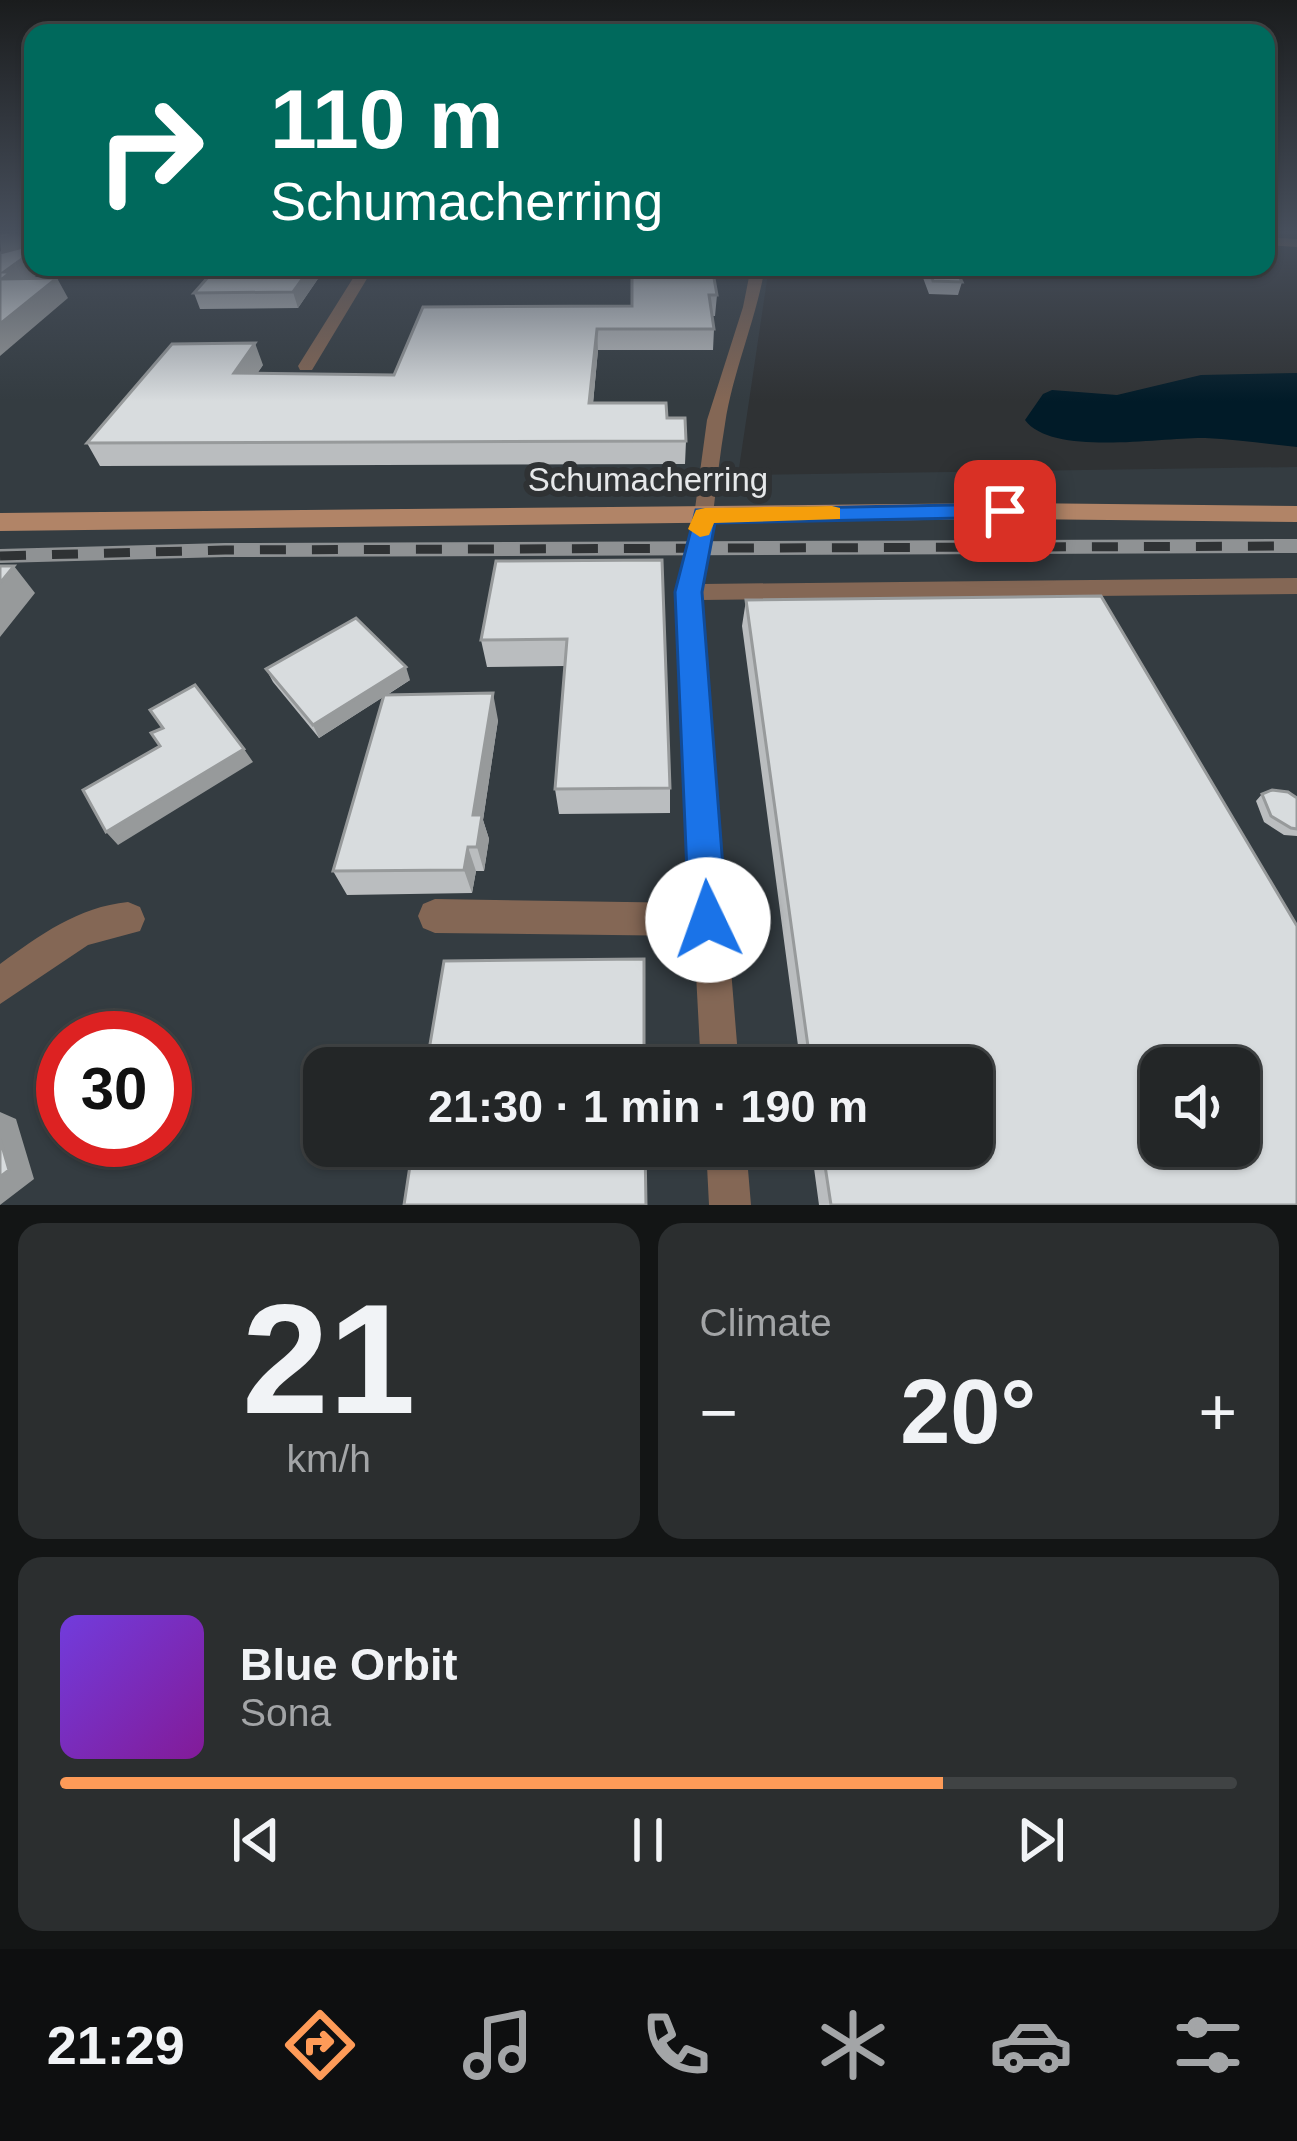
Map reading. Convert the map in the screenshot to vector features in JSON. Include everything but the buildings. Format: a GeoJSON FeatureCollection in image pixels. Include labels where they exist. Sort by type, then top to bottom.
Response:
{"type":"FeatureCollection","features":[{"type":"Feature","properties":{"kind":"main road","name":"Schumacherring"},"geometry":{"type":"LineString","coordinates":[[0,522],[1005,511],[1297,514]]}},
{"type":"Feature","properties":{"kind":"street"},"geometry":{"type":"LineString","coordinates":[[305,366],[353,289]]}},
{"type":"Feature","properties":{"kind":"street"},"geometry":{"type":"LineString","coordinates":[[718,1047],[689,592],[705,516],[716,419],[754,289]]}},
{"type":"Feature","properties":{"kind":"street"},"geometry":{"type":"LineString","coordinates":[[689,592],[1297,586]]}},
{"type":"Feature","properties":{"kind":"street"},"geometry":{"type":"LineString","coordinates":[[436,916],[708,920]]}},
{"type":"Feature","properties":{"kind":"street"},"geometry":{"type":"LineString","coordinates":[[0,986],[77,931],[106,919],[128,919]]}},
{"type":"Feature","properties":{"kind":"street"},"geometry":{"type":"LineString","coordinates":[[727,1167],[730,1205]]}},
{"type":"Feature","properties":{"kind":"shaded area"},"geometry":{"type":"Polygon","coordinates":[[[0,289],[766,289],[738,475],[1297,467],[1297,1205],[0,1205],[0,289]]]}},
{"type":"Feature","properties":{"kind":"water"},"geometry":{"type":"Polygon","coordinates":[[[1297,373],[1297,447],[1205,438],[1082,442],[1039,431],[1025,420],[1043,394],[1052,390],[1117,395],[1201,375],[1297,373]]]}},
{"type":"Feature","properties":{"kind":"railway"},"geometry":{"type":"LineString","coordinates":[[0,556],[225,550],[1297,546]]}},
{"type":"Feature","properties":{"kind":"slow traffic"},"geometry":{"type":"LineString","coordinates":[[700,529],[705,516],[832,514]]}},
{"type":"Feature","properties":{"kind":"route"},"geometry":{"type":"LineString","coordinates":[[708,920],[689,592],[705,516],[1005,511]]}}]}
